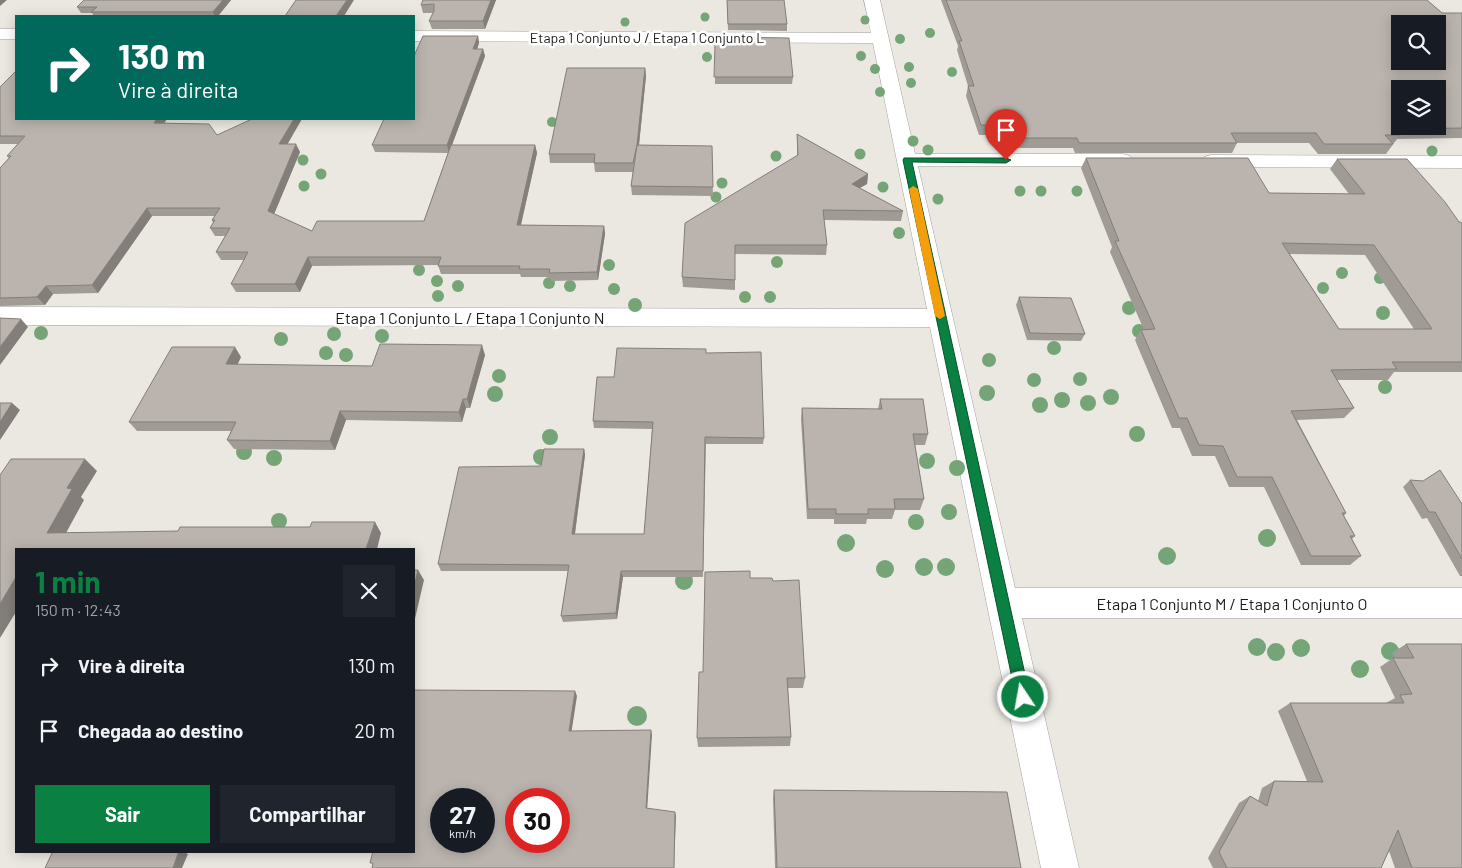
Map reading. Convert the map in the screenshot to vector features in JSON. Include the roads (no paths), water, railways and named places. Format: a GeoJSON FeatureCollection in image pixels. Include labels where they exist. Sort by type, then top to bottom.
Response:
{"type":"FeatureCollection","features":[{"type":"Feature","properties":{"kind":"street"},"geometry":{"type":"LineString","coordinates":[[872,0],[1060,868]]}},
{"type":"Feature","properties":{"kind":"street"},"geometry":{"type":"LineString","coordinates":[[0,34],[15,34]]}},
{"type":"Feature","properties":{"kind":"street","name":"Etapa 1 Conjunto J / Etapa 1 Conjunto L"},"geometry":{"type":"LineString","coordinates":[[415,36],[880,38]]}},
{"type":"Feature","properties":{"kind":"street"},"geometry":{"type":"LineString","coordinates":[[907,160],[1145,161]]}},
{"type":"Feature","properties":{"kind":"street"},"geometry":{"type":"LineString","coordinates":[[1194,161],[1462,162]]}},
{"type":"Feature","properties":{"kind":"street","name":"Etapa 1 Conjunto L / Etapa 1 Conjunto N"},"geometry":{"type":"LineString","coordinates":[[0,316],[941,318]]}},
{"type":"Feature","properties":{"kind":"street","name":"Etapa 1 Conjunto M / Etapa 1 Conjunto O"},"geometry":{"type":"LineString","coordinates":[[1002,603],[1462,602]]}}]}
